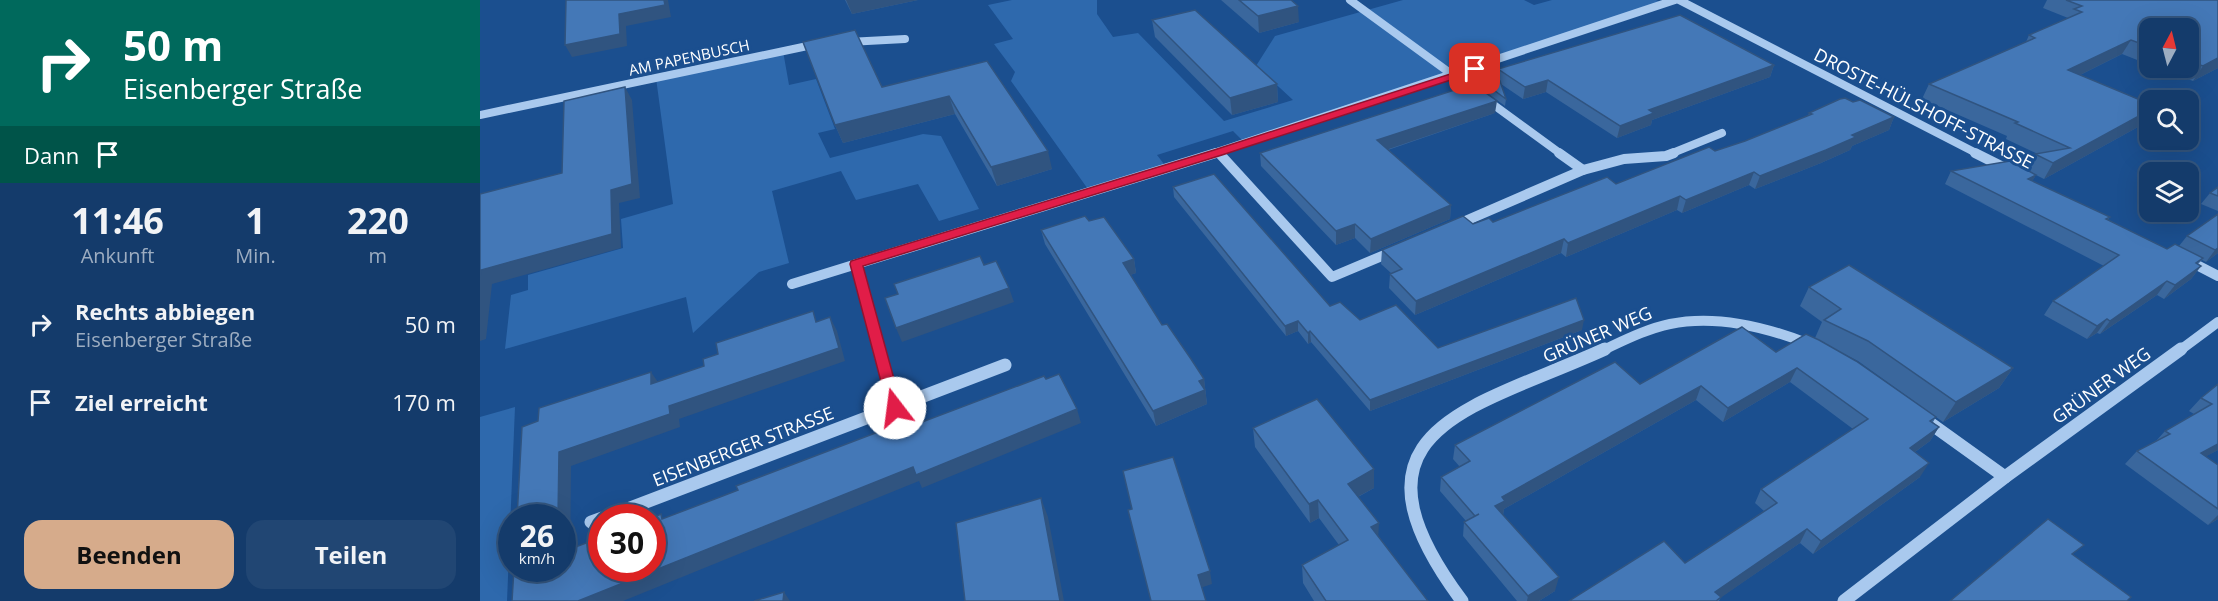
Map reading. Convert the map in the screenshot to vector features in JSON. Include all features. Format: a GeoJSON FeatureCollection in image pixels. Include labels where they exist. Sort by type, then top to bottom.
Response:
{"type":"FeatureCollection","features":[{"type":"Feature","properties":{"kind":"street"},"geometry":{"type":"LineString","coordinates":[[1350,0],[1583,170]]}},
{"type":"Feature","properties":{"kind":"street"},"geometry":{"type":"LineString","coordinates":[[792,284],[1218,152],[1454,76],[1677,0]]}},
{"type":"Feature","properties":{"kind":"street","name":"DROSTE-HÜLSHOFF-STRASSE"},"geometry":{"type":"LineString","coordinates":[[1677,0],[2012,172]]}},
{"type":"Feature","properties":{"kind":"street"},"geometry":{"type":"LineString","coordinates":[[843,42],[905,39]]}},
{"type":"Feature","properties":{"kind":"street","name":"AM PAPENBUSCH"},"geometry":{"type":"LineString","coordinates":[[480,115],[832,43]]}},
{"type":"Feature","properties":{"kind":"street"},"geometry":{"type":"LineString","coordinates":[[1441,231],[1583,170],[1624,159],[1666,156],[1722,133]]}},
{"type":"Feature","properties":{"kind":"street"},"geometry":{"type":"LineString","coordinates":[[1218,152],[1332,277],[1409,245]]}},
{"type":"Feature","properties":{"kind":"street"},"geometry":{"type":"LineString","coordinates":[[2177,255],[2218,276]]}},
{"type":"Feature","properties":{"kind":"street"},"geometry":{"type":"LineString","coordinates":[[856,264],[895,408]]}},
{"type":"Feature","properties":{"kind":"street","name":"GRÜNER WEG"},"geometry":{"type":"LineString","coordinates":[[1462,601],[1435,567],[1419,535],[1409,496],[1413,466],[1428,436],[1465,409],[1668,324],[1712,321],[1748,323],[1817,348]]}},
{"type":"Feature","properties":{"kind":"street","name":"GRÜNER WEG"},"geometry":{"type":"LineString","coordinates":[[1844,601],[2005,477],[2218,322]]}},
{"type":"Feature","properties":{"kind":"street","name":"EISENBERGER STRASSE"},"geometry":{"type":"LineString","coordinates":[[639,504],[1005,365]]}},
{"type":"Feature","properties":{"kind":"street"},"geometry":{"type":"LineString","coordinates":[[1920,415],[2005,477]]}},
{"type":"Feature","properties":{"kind":"shaded area"},"geometry":{"type":"Polygon","coordinates":[[[1012,0],[1097,0],[1097,14],[1113,37],[1138,33],[1224,121],[1293,100],[1256,66],[1275,36],[1403,0],[1524,0],[1534,5],[1552,0],[1656,0],[1664,4],[1245,143],[1233,131],[1157,155],[1167,168],[1090,192],[1011,81],[1015,72],[994,44],[1013,39],[988,5],[1012,0]]]}},
{"type":"Feature","properties":{"kind":"shaded area"},"geometry":{"type":"Polygon","coordinates":[[[783,51],[789,85],[816,79],[835,129],[818,133],[830,158],[923,134],[941,136],[979,209],[939,221],[918,184],[856,200],[841,171],[772,191],[789,263],[759,272],[693,333],[686,297],[505,349],[511,295],[528,290],[528,275],[623,248],[621,219],[673,204],[656,78],[783,51]]]}},
{"type":"Feature","properties":{"kind":"shaded area"},"geometry":{"type":"Polygon","coordinates":[[[515,407],[511,504],[498,504],[498,582],[508,582],[507,601],[480,601],[480,417],[515,407]]]}},
{"type":"Feature","properties":{"kind":"building"},"geometry":{"type":"Polygon","coordinates":[[[566,0],[664,0],[665,5],[619,14],[620,34],[565,45],[566,0]]]}},
{"type":"Feature","properties":{"kind":"building"},"geometry":{"type":"Polygon","coordinates":[[[1239,0],[1291,0],[1298,6],[1258,16],[1239,0]]]}},
{"type":"Feature","properties":{"kind":"building"},"geometry":{"type":"Polygon","coordinates":[[[2066,0],[2218,0],[2218,58],[2203,66],[2199,65],[2199,18],[2139,18],[2139,43],[2131,40],[2068,70],[2139,99],[2139,116],[2053,163],[2035,154],[2070,148],[2015,123],[2018,122],[1929,84],[2035,38],[2029,35],[2082,12],[2074,9],[2082,6],[2066,0]]]}},
{"type":"Feature","properties":{"kind":"building"},"geometry":{"type":"Polygon","coordinates":[[[1195,10],[1277,84],[1230,98],[1152,20],[1195,10]]]}},
{"type":"Feature","properties":{"kind":"building"},"geometry":{"type":"Polygon","coordinates":[[[1680,15],[1774,65],[1649,110],[1654,113],[1620,126],[1548,80],[1525,87],[1498,69],[1680,15]]]}},
{"type":"Feature","properties":{"kind":"building"},"geometry":{"type":"Polygon","coordinates":[[[855,30],[882,87],[987,61],[1048,151],[991,167],[949,96],[835,125],[803,42],[855,30]]]}},
{"type":"Feature","properties":{"kind":"building"},"geometry":{"type":"Polygon","coordinates":[[[1500,81],[1506,99],[1487,85],[1500,81]]]}},
{"type":"Feature","properties":{"kind":"building"},"geometry":{"type":"Polygon","coordinates":[[[1473,84],[1497,101],[1377,140],[1451,205],[1371,239],[1355,224],[1336,231],[1260,153],[1473,84]]]}},
{"type":"Feature","properties":{"kind":"building"},"geometry":{"type":"Polygon","coordinates":[[[625,87],[632,184],[611,190],[612,234],[481,270],[480,278],[480,194],[562,173],[564,101],[625,87]]]}},
{"type":"Feature","properties":{"kind":"building"},"geometry":{"type":"Polygon","coordinates":[[[1845,98],[1853,102],[1860,100],[1894,117],[1852,135],[1856,137],[1760,176],[1754,172],[1686,200],[1680,196],[1568,243],[1564,239],[1416,301],[1390,274],[1402,269],[1382,250],[1463,216],[1473,224],[1489,218],[1493,222],[1607,177],[1616,184],[1709,147],[1715,151],[1745,141],[1845,98]]]}},
{"type":"Feature","properties":{"kind":"building"},"geometry":{"type":"Polygon","coordinates":[[[2010,161],[2036,175],[2028,179],[2110,217],[2106,219],[2167,249],[2175,244],[2203,258],[2196,263],[2201,266],[2175,285],[2167,281],[2110,321],[2107,319],[2097,326],[2053,301],[2119,255],[1951,171],[2010,161]]]}},
{"type":"Feature","properties":{"kind":"building"},"geometry":{"type":"Polygon","coordinates":[[[1214,174],[1330,306],[1340,302],[1360,320],[1396,305],[1438,348],[1576,298],[1584,320],[1370,400],[1310,331],[1308,333],[1298,321],[1285,326],[1173,187],[1214,174]]]}},
{"type":"Feature","properties":{"kind":"building"},"geometry":{"type":"Polygon","coordinates":[[[2218,187],[2218,196],[2210,193],[2218,187]]]}},
{"type":"Feature","properties":{"kind":"building"},"geometry":{"type":"Polygon","coordinates":[[[2218,214],[2218,248],[2215,250],[2187,236],[2218,214]]]}},
{"type":"Feature","properties":{"kind":"building"},"geometry":{"type":"Polygon","coordinates":[[[1085,216],[1089,221],[1104,217],[1134,259],[1123,263],[1162,325],[1167,324],[1204,379],[1199,381],[1205,390],[1153,411],[1041,230],[1085,216]]]}},
{"type":"Feature","properties":{"kind":"building"},"geometry":{"type":"Polygon","coordinates":[[[980,256],[984,265],[996,261],[1009,288],[896,328],[885,298],[898,294],[894,284],[980,256]]]}},
{"type":"Feature","properties":{"kind":"building"},"geometry":{"type":"Polygon","coordinates":[[[1849,265],[2013,368],[1956,402],[1868,341],[1824,320],[1841,309],[1809,287],[1849,265]]]}},
{"type":"Feature","properties":{"kind":"building"},"geometry":{"type":"Polygon","coordinates":[[[813,311],[816,322],[830,317],[839,348],[669,406],[670,414],[559,452],[558,504],[518,504],[522,427],[538,421],[539,408],[651,372],[651,384],[704,366],[703,359],[718,354],[716,343],[813,311]]]}},
{"type":"Feature","properties":{"kind":"building"},"geometry":{"type":"Polygon","coordinates":[[[1742,327],[1776,352],[1806,334],[1819,340],[1856,361],[1936,417],[1930,421],[1939,427],[1910,448],[1929,463],[1821,541],[1807,529],[1715,592],[1721,597],[1716,601],[1569,601],[1664,541],[1685,563],[1777,503],[1761,489],[1868,419],[1797,368],[1728,408],[1701,386],[1502,497],[1505,501],[1495,506],[1559,577],[1528,596],[1464,522],[1479,514],[1475,516],[1441,477],[1470,461],[1455,445],[1615,362],[1640,384],[1742,327]]]}},
{"type":"Feature","properties":{"kind":"building"},"geometry":{"type":"Polygon","coordinates":[[[1059,374],[1077,409],[916,475],[913,467],[666,566],[666,517],[738,490],[736,486],[899,424],[901,430],[1044,376],[1046,379],[1059,374]]]}},
{"type":"Feature","properties":{"kind":"building"},"geometry":{"type":"Polygon","coordinates":[[[2218,384],[2218,444],[2201,453],[2218,465],[2218,509],[2137,451],[2170,434],[2165,431],[2212,404],[2201,398],[2218,384]]]}},
{"type":"Feature","properties":{"kind":"building"},"geometry":{"type":"Polygon","coordinates":[[[1317,399],[1374,469],[1348,484],[1379,523],[1371,527],[1428,601],[1326,601],[1302,565],[1348,540],[1318,500],[1309,504],[1253,428],[1317,399]]]}},
{"type":"Feature","properties":{"kind":"building"},"geometry":{"type":"Polygon","coordinates":[[[1173,457],[1210,571],[1198,575],[1206,601],[1151,601],[1128,510],[1132,509],[1123,471],[1173,457]]]}},
{"type":"Feature","properties":{"kind":"building"},"geometry":{"type":"Polygon","coordinates":[[[1041,498],[1060,601],[965,601],[956,523],[1041,498]]]}},
{"type":"Feature","properties":{"kind":"building"},"geometry":{"type":"Polygon","coordinates":[[[2048,519],[2084,545],[2072,554],[2131,597],[2127,601],[1950,601],[2048,519]]]}},
{"type":"Feature","properties":{"kind":"building"},"geometry":{"type":"Polygon","coordinates":[[[588,542],[588,582],[626,582],[578,601],[512,601],[513,582],[576,582],[576,547],[588,542]]]}},
{"type":"Feature","properties":{"kind":"building"},"geometry":{"type":"Polygon","coordinates":[[[784,592],[783,601],[754,601],[784,592]]]}},
{"type":"Feature","properties":{"kind":"route"},"geometry":{"type":"LineString","coordinates":[[895,408],[856,264],[1218,152],[1475,69]]}}]}
